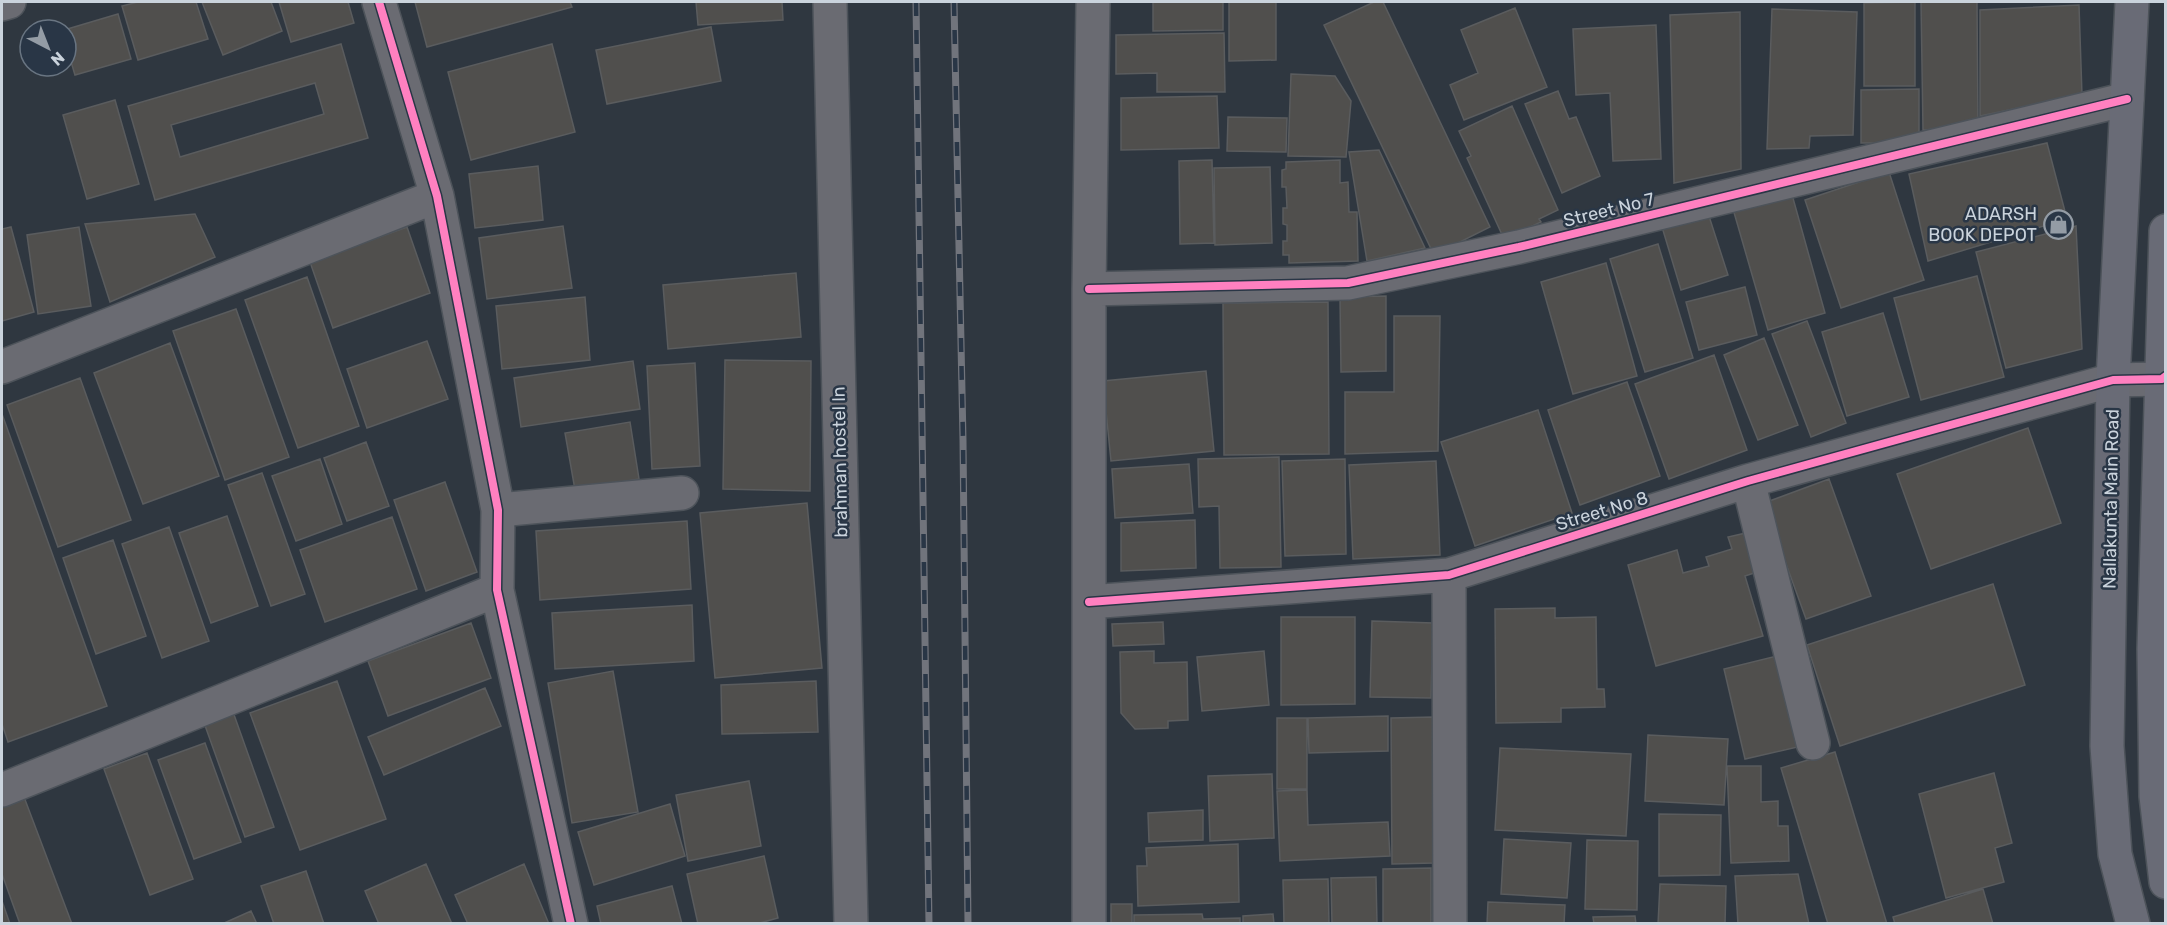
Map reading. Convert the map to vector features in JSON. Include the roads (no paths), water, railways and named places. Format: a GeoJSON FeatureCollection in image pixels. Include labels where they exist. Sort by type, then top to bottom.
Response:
{"type":"FeatureCollection","features":[{"type":"Feature","properties":{"kind":"main road","name":"Nallakunta Main Road"},"geometry":{"type":"LineString","coordinates":[[2132,2],[2113,380],[2107,746],[2115,854],[2133,924]]}},
{"type":"Feature","properties":{"kind":"main road"},"geometry":{"type":"LineString","coordinates":[[2166,231],[2164,377],[2154,649],[2156,796],[2166,882]]}},
{"type":"Feature","properties":{"kind":"street"},"geometry":{"type":"LineString","coordinates":[[2,4],[9,2]]}},
{"type":"Feature","properties":{"kind":"street"},"geometry":{"type":"LineString","coordinates":[[379,2],[437,196],[498,510],[497,590],[571,924]]}},
{"type":"Feature","properties":{"kind":"street","name":"brahman hostel ln"},"geometry":{"type":"LineString","coordinates":[[830,2],[851,924]]}},
{"type":"Feature","properties":{"kind":"street"},"geometry":{"type":"LineString","coordinates":[[1089,924],[1089,289],[1093,2]]}},
{"type":"Feature","properties":{"kind":"street","name":"Street No 7"},"geometry":{"type":"LineString","coordinates":[[1089,289],[1348,283],[1519,247],[2127,99]]}},
{"type":"Feature","properties":{"kind":"street"},"geometry":{"type":"LineString","coordinates":[[2,367],[437,196]]}},
{"type":"Feature","properties":{"kind":"street","name":"Street No 8"},"geometry":{"type":"LineString","coordinates":[[1089,602],[1449,575],[1748,481],[2113,380],[2164,377]]}},
{"type":"Feature","properties":{"kind":"street"},"geometry":{"type":"LineString","coordinates":[[1748,481],[1813,743]]}},
{"type":"Feature","properties":{"kind":"street"},"geometry":{"type":"LineString","coordinates":[[498,510],[682,494]]}},
{"type":"Feature","properties":{"kind":"street"},"geometry":{"type":"LineString","coordinates":[[1449,575],[1450,924]]}},
{"type":"Feature","properties":{"kind":"street"},"geometry":{"type":"LineString","coordinates":[[2,790],[497,590]]}},
{"type":"Feature","properties":{"kind":"railway"},"geometry":{"type":"LineString","coordinates":[[916,2],[929,924]]}},
{"type":"Feature","properties":{"kind":"railway"},"geometry":{"type":"LineString","coordinates":[[954,2],[963,440],[968,924]]}},
{"type":"Feature","properties":{"kind":"place","name":"ADARSH BOOK DEPOT"},"geometry":{"type":"Point","coordinates":[2058,224]}}]}
